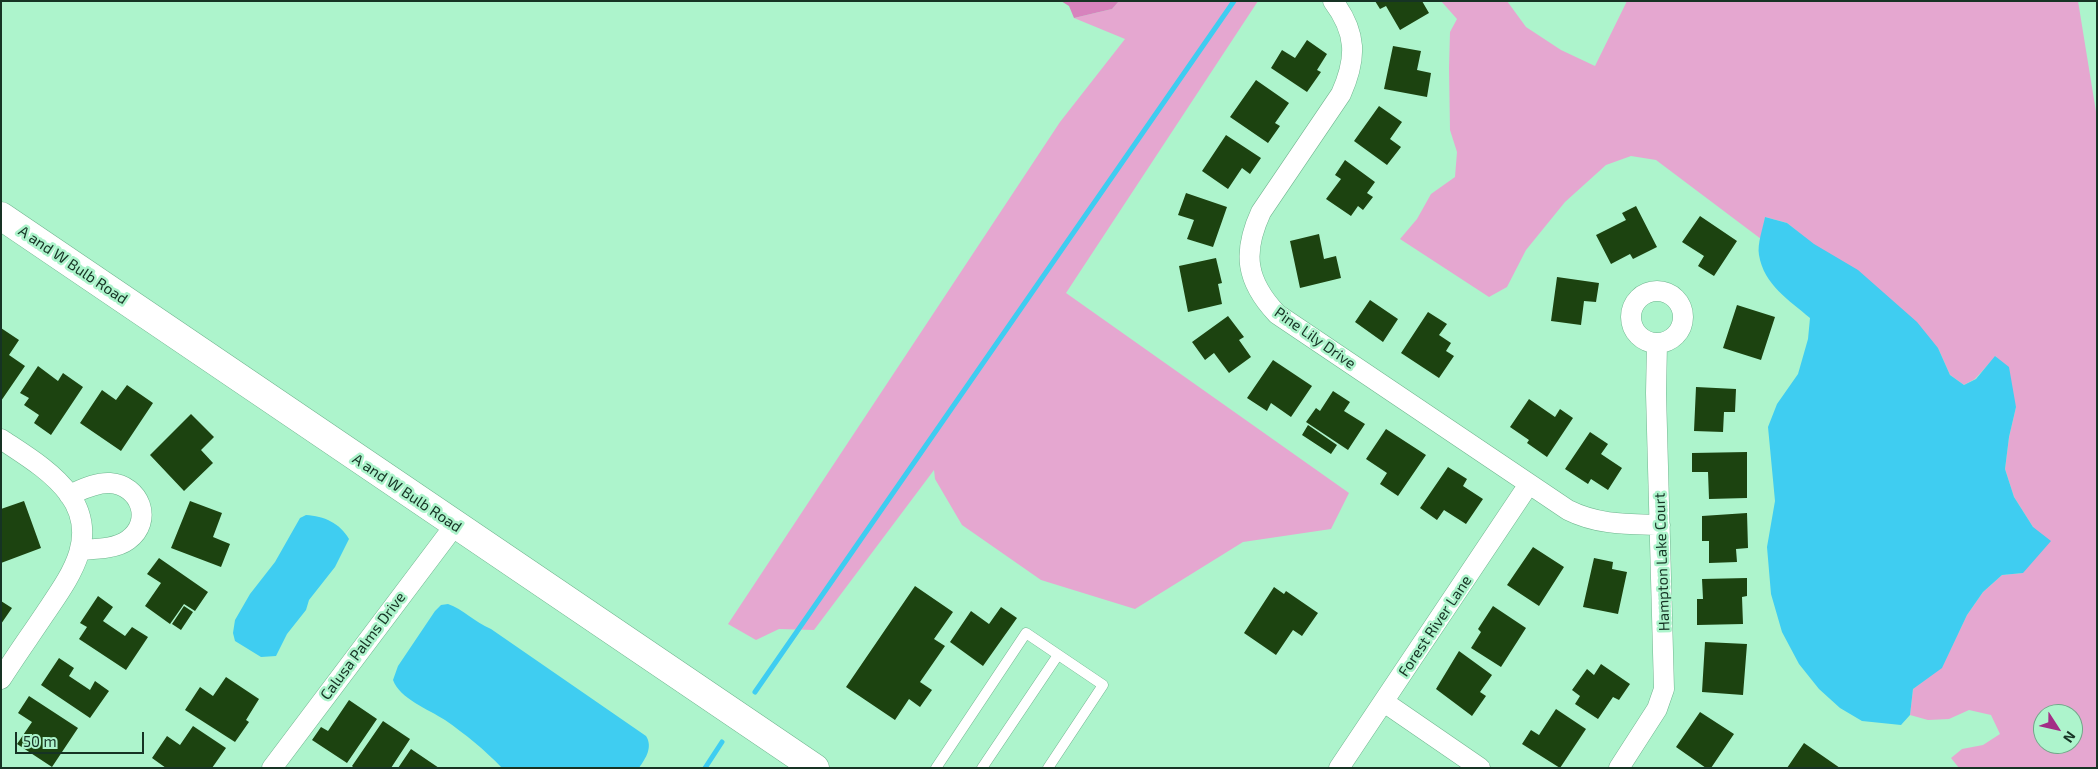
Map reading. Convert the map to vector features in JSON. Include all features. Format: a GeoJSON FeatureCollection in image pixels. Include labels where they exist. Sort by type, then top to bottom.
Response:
{"type":"FeatureCollection","features":[{"type":"Feature","properties":{"kind":"street","name":"Pine Lily Drive"},"geometry":{"type":"LineString","coordinates":[[1332,1],[1343,15],[1351,34],[1354,52],[1350,74],[1341,94],[1261,212],[1252,233],[1248,255],[1252,277],[1261,298],[1276,314],[1529,484],[1585,519],[1604,523],[1660,525]]}},
{"type":"Feature","properties":{"kind":"street","name":"A and W Bulb Road"},"geometry":{"type":"LineString","coordinates":[[1,216],[815,768]]}},
{"type":"Feature","properties":{"kind":"street","name":"Hampton Lake Court"},"geometry":{"type":"LineString","coordinates":[[1618,768],[1657,709],[1664,689],[1656,393],[1657,344]]}},
{"type":"Feature","properties":{"kind":"street"},"geometry":{"type":"LineString","coordinates":[[1,439],[47,471],[69,494],[78,512],[82,531],[80,550],[73,571],[1,679]]}},
{"type":"Feature","properties":{"kind":"street"},"geometry":{"type":"LineString","coordinates":[[69,494],[88,487],[109,483],[128,488],[140,503],[143,512],[141,524],[128,540],[109,547],[80,550]]}},
{"type":"Feature","properties":{"kind":"street","name":"Forest River Lane"},"geometry":{"type":"LineString","coordinates":[[1339,768],[1529,484]]}},
{"type":"Feature","properties":{"kind":"street","name":"Calusa Palms Drive"},"geometry":{"type":"LineString","coordinates":[[272,768],[455,525]]}},
{"type":"Feature","properties":{"kind":"street"},"geometry":{"type":"LineString","coordinates":[[1384,702],[1480,768]]}},
{"type":"Feature","properties":{"kind":"lane"},"geometry":{"type":"LineString","coordinates":[[936,768],[1026,633],[1103,685],[1048,768]]}},
{"type":"Feature","properties":{"kind":"lane"},"geometry":{"type":"LineString","coordinates":[[982,768],[1058,655]]}},
{"type":"Feature","properties":{"kind":"shaded area"},"geometry":{"type":"Polygon","coordinates":[[[1061,1],[1119,1],[1112,9],[1074,18],[1069,6],[1061,1]]]}},
{"type":"Feature","properties":{"kind":"shaded area"},"geometry":{"type":"Polygon","coordinates":[[[1119,1],[1258,1],[1066,293],[1349,493],[1331,529],[1243,542],[1135,609],[1041,580],[962,525],[935,479],[934,470],[814,630],[779,629],[756,640],[728,624],[1060,122],[1125,39],[1074,18],[1112,9],[1119,1]]]}},
{"type":"Feature","properties":{"kind":"shaded area"},"geometry":{"type":"Polygon","coordinates":[[[1441,1],[1507,1],[1526,27],[1561,50],[1595,66],[1627,1],[2078,1],[2097,118],[2097,768],[1959,768],[1951,758],[1962,749],[1983,745],[2000,734],[1991,715],[1969,710],[1949,719],[1928,720],[1910,715],[1913,689],[1942,667],[1967,615],[1983,592],[2002,575],[2023,573],[2033,527],[2014,497],[2005,469],[2009,437],[2016,407],[1996,356],[1975,379],[1964,385],[1950,375],[1938,348],[1787,223],[1765,217],[1761,239],[1656,160],[1631,156],[1606,165],[1565,202],[1526,250],[1507,287],[1489,297],[1400,239],[1417,219],[1431,194],[1455,177],[1457,152],[1450,130],[1450,32],[1457,19],[1441,1]]]}},
{"type":"Feature","properties":{"kind":"water"},"geometry":{"type":"Polygon","coordinates":[[[1765,217],[1787,223],[1814,244],[1858,270],[1917,322],[1938,348],[1950,375],[1964,385],[1976,379],[1995,356],[2009,367],[2016,407],[2009,437],[2005,469],[2014,497],[2033,527],[2051,541],[2023,573],[2002,575],[1983,592],[1967,615],[1942,668],[1913,689],[1910,715],[1901,725],[1862,721],[1840,708],[1819,689],[1799,664],[1782,632],[1771,594],[1767,547],[1775,501],[1768,427],[1777,404],[1798,374],[1808,339],[1810,318],[1786,298],[1766,275],[1759,255],[1760,236],[1765,217]]]}},
{"type":"Feature","properties":{"kind":"water"},"geometry":{"type":"Polygon","coordinates":[[[306,515],[331,521],[349,539],[335,567],[309,600],[306,610],[287,634],[276,656],[261,657],[235,641],[233,633],[235,620],[250,594],[275,562],[300,518],[306,515]]]}},
{"type":"Feature","properties":{"kind":"water"},"geometry":{"type":"Polygon","coordinates":[[[448,604],[491,629],[646,736],[649,748],[639,768],[502,768],[460,731],[402,693],[393,680],[398,666],[435,611],[441,605],[448,604]]]}},
{"type":"Feature","properties":{"kind":"building"},"geometry":{"type":"Polygon","coordinates":[[[1375,1],[1422,1],[1429,13],[1400,30],[1386,6],[1380,9],[1375,1]]]}},
{"type":"Feature","properties":{"kind":"building"},"geometry":{"type":"Polygon","coordinates":[[[1307,40],[1327,54],[1317,70],[1321,72],[1307,92],[1271,68],[1282,50],[1295,58],[1307,40]]]}},
{"type":"Feature","properties":{"kind":"building"},"geometry":{"type":"Polygon","coordinates":[[[1393,46],[1421,51],[1417,70],[1431,73],[1427,97],[1384,89],[1393,46]]]}},
{"type":"Feature","properties":{"kind":"building"},"geometry":{"type":"Polygon","coordinates":[[[1256,80],[1289,103],[1275,123],[1280,126],[1268,143],[1230,117],[1256,80]]]}},
{"type":"Feature","properties":{"kind":"building"},"geometry":{"type":"Polygon","coordinates":[[[1379,106],[1402,122],[1390,139],[1401,147],[1387,165],[1354,141],[1379,106]]]}},
{"type":"Feature","properties":{"kind":"building"},"geometry":{"type":"Polygon","coordinates":[[[1226,135],[1261,158],[1250,174],[1242,168],[1228,189],[1202,171],[1226,135]]]}},
{"type":"Feature","properties":{"kind":"building"},"geometry":{"type":"Polygon","coordinates":[[[1345,160],[1375,182],[1367,193],[1373,197],[1363,210],[1358,206],[1351,216],[1326,199],[1341,179],[1335,175],[1345,160]]]}},
{"type":"Feature","properties":{"kind":"building"},"geometry":{"type":"Polygon","coordinates":[[[1186,193],[1227,207],[1213,247],[1187,239],[1194,220],[1178,215],[1186,193]]]}},
{"type":"Feature","properties":{"kind":"building"},"geometry":{"type":"Polygon","coordinates":[[[1636,206],[1657,247],[1633,259],[1630,254],[1611,264],[1596,235],[1626,220],[1622,213],[1636,206]]]}},
{"type":"Feature","properties":{"kind":"building"},"geometry":{"type":"Polygon","coordinates":[[[1700,216],[1737,241],[1714,276],[1698,266],[1704,256],[1682,242],[1700,216]]]}},
{"type":"Feature","properties":{"kind":"building"},"geometry":{"type":"Polygon","coordinates":[[[1319,234],[1324,259],[1336,256],[1341,278],[1300,288],[1290,241],[1319,234]]]}},
{"type":"Feature","properties":{"kind":"building"},"geometry":{"type":"Polygon","coordinates":[[[1216,258],[1222,283],[1218,284],[1222,304],[1188,312],[1179,266],[1216,258]]]}},
{"type":"Feature","properties":{"kind":"building"},"geometry":{"type":"Polygon","coordinates":[[[1557,277],[1599,283],[1596,302],[1584,301],[1581,325],[1551,321],[1557,277]]]}},
{"type":"Feature","properties":{"kind":"building"},"geometry":{"type":"Polygon","coordinates":[[[1370,300],[1398,319],[1383,342],[1355,322],[1370,300]]]}},
{"type":"Feature","properties":{"kind":"building"},"geometry":{"type":"Polygon","coordinates":[[[1737,305],[1775,317],[1761,360],[1723,348],[1737,305]]]}},
{"type":"Feature","properties":{"kind":"building"},"geometry":{"type":"Polygon","coordinates":[[[1428,312],[1447,324],[1439,335],[1451,343],[1446,351],[1454,356],[1439,378],[1401,353],[1428,312]]]}},
{"type":"Feature","properties":{"kind":"building"},"geometry":{"type":"Polygon","coordinates":[[[1228,316],[1244,337],[1239,340],[1251,357],[1229,373],[1214,353],[1205,360],[1192,342],[1228,316]]]}},
{"type":"Feature","properties":{"kind":"building"},"geometry":{"type":"Polygon","coordinates":[[[1,328],[19,340],[9,355],[25,366],[1,401],[1,328]]]}},
{"type":"Feature","properties":{"kind":"building"},"geometry":{"type":"Polygon","coordinates":[[[1273,360],[1312,386],[1291,417],[1271,403],[1267,411],[1247,398],[1273,360]]]}},
{"type":"Feature","properties":{"kind":"building"},"geometry":{"type":"Polygon","coordinates":[[[38,366],[58,381],[63,373],[83,387],[51,435],[34,423],[39,415],[24,405],[29,398],[20,393],[38,366]]]}},
{"type":"Feature","properties":{"kind":"building"},"geometry":{"type":"Polygon","coordinates":[[[127,385],[153,403],[121,451],[80,423],[102,390],[116,400],[127,385]]]}},
{"type":"Feature","properties":{"kind":"building"},"geometry":{"type":"Polygon","coordinates":[[[1696,387],[1736,389],[1735,412],[1724,412],[1723,432],[1694,431],[1696,387]]]}},
{"type":"Feature","properties":{"kind":"building"},"geometry":{"type":"Polygon","coordinates":[[[1333,391],[1350,402],[1344,411],[1365,424],[1348,450],[1306,422],[1316,408],[1320,411],[1333,391]]]}},
{"type":"Feature","properties":{"kind":"building"},"geometry":{"type":"Polygon","coordinates":[[[1529,399],[1555,417],[1560,409],[1573,418],[1547,457],[1527,443],[1529,440],[1510,427],[1529,399]]]}},
{"type":"Feature","properties":{"kind":"building"},"geometry":{"type":"Polygon","coordinates":[[[191,414],[214,437],[201,450],[213,463],[184,491],[150,455],[191,414]]]}},
{"type":"Feature","properties":{"kind":"building"},"geometry":{"type":"Polygon","coordinates":[[[1308,425],[1337,445],[1331,454],[1302,435],[1308,425]]]}},
{"type":"Feature","properties":{"kind":"building"},"geometry":{"type":"Polygon","coordinates":[[[1386,429],[1426,455],[1398,496],[1380,484],[1387,473],[1366,459],[1386,429]]]}},
{"type":"Feature","properties":{"kind":"building"},"geometry":{"type":"Polygon","coordinates":[[[1590,432],[1608,444],[1601,454],[1622,468],[1608,490],[1591,479],[1588,484],[1565,469],[1590,432]]]}},
{"type":"Feature","properties":{"kind":"building"},"geometry":{"type":"Polygon","coordinates":[[[1747,452],[1747,498],[1709,499],[1708,472],[1692,472],[1692,453],[1747,452]]]}},
{"type":"Feature","properties":{"kind":"building"},"geometry":{"type":"Polygon","coordinates":[[[1448,467],[1467,479],[1463,486],[1483,499],[1466,524],[1444,510],[1437,520],[1420,508],[1448,467]]]}},
{"type":"Feature","properties":{"kind":"building"},"geometry":{"type":"Polygon","coordinates":[[[24,501],[41,548],[1,563],[1,509],[24,501]]]}},
{"type":"Feature","properties":{"kind":"building"},"geometry":{"type":"Polygon","coordinates":[[[190,501],[222,513],[213,537],[230,544],[221,567],[171,548],[190,501]]]}},
{"type":"Feature","properties":{"kind":"building"},"geometry":{"type":"Polygon","coordinates":[[[1747,513],[1748,548],[1736,549],[1737,562],[1709,563],[1709,541],[1702,541],[1702,516],[1747,513]]]}},
{"type":"Feature","properties":{"kind":"building"},"geometry":{"type":"Polygon","coordinates":[[[1533,547],[1564,567],[1539,606],[1507,585],[1533,547]]]}},
{"type":"Feature","properties":{"kind":"building"},"geometry":{"type":"Polygon","coordinates":[[[159,558],[208,592],[195,611],[184,604],[170,624],[145,606],[161,583],[147,574],[159,558]]]}},
{"type":"Feature","properties":{"kind":"building"},"geometry":{"type":"Polygon","coordinates":[[[1594,558],[1613,562],[1612,569],[1627,572],[1618,614],[1583,607],[1594,558]]]}},
{"type":"Feature","properties":{"kind":"building"},"geometry":{"type":"Polygon","coordinates":[[[1747,578],[1747,596],[1742,597],[1743,624],[1697,625],[1697,599],[1703,599],[1702,579],[1747,578]]]}},
{"type":"Feature","properties":{"kind":"building"},"geometry":{"type":"Polygon","coordinates":[[[915,586],[953,612],[934,639],[945,646],[920,682],[932,690],[920,707],[909,699],[895,720],[846,687],[915,586]]]}},
{"type":"Feature","properties":{"kind":"building"},"geometry":{"type":"Polygon","coordinates":[[[1274,587],[1284,594],[1286,591],[1318,613],[1302,636],[1293,630],[1276,655],[1244,633],[1274,587]]]}},
{"type":"Feature","properties":{"kind":"building"},"geometry":{"type":"Polygon","coordinates":[[[98,596],[113,607],[103,621],[125,636],[132,627],[148,637],[126,670],[79,639],[87,627],[80,623],[98,596]]]}},
{"type":"Feature","properties":{"kind":"building"},"geometry":{"type":"Polygon","coordinates":[[[1,601],[12,608],[1,624],[1,601]]]}},
{"type":"Feature","properties":{"kind":"building"},"geometry":{"type":"Polygon","coordinates":[[[184,606],[193,612],[181,630],[172,624],[184,606]]]}},
{"type":"Feature","properties":{"kind":"building"},"geometry":{"type":"Polygon","coordinates":[[[1493,606],[1526,628],[1501,667],[1471,648],[1481,632],[1478,629],[1493,606]]]}},
{"type":"Feature","properties":{"kind":"building"},"geometry":{"type":"Polygon","coordinates":[[[1001,607],[1017,618],[983,666],[950,642],[971,611],[989,624],[1001,607]]]}},
{"type":"Feature","properties":{"kind":"building"},"geometry":{"type":"Polygon","coordinates":[[[1705,642],[1747,644],[1743,695],[1702,692],[1705,642]]]}},
{"type":"Feature","properties":{"kind":"building"},"geometry":{"type":"Polygon","coordinates":[[[1459,651],[1492,675],[1480,692],[1486,696],[1472,716],[1436,689],[1459,651]]]}},
{"type":"Feature","properties":{"kind":"building"},"geometry":{"type":"Polygon","coordinates":[[[59,658],[74,668],[69,676],[90,690],[95,681],[109,691],[90,718],[41,685],[59,658]]]}},
{"type":"Feature","properties":{"kind":"building"},"geometry":{"type":"Polygon","coordinates":[[[1601,664],[1630,684],[1619,700],[1613,697],[1598,719],[1575,704],[1580,696],[1572,690],[1587,669],[1594,675],[1601,664]]]}},
{"type":"Feature","properties":{"kind":"building"},"geometry":{"type":"Polygon","coordinates":[[[226,677],[259,699],[246,720],[249,722],[235,742],[185,710],[200,687],[213,696],[226,677]]]}},
{"type":"Feature","properties":{"kind":"building"},"geometry":{"type":"Polygon","coordinates":[[[29,696],[78,728],[52,767],[17,744],[32,722],[18,713],[29,696]]]}},
{"type":"Feature","properties":{"kind":"building"},"geometry":{"type":"Polygon","coordinates":[[[349,700],[377,719],[347,763],[312,740],[321,727],[328,731],[349,700]]]}},
{"type":"Feature","properties":{"kind":"building"},"geometry":{"type":"Polygon","coordinates":[[[1556,709],[1586,729],[1560,768],[1522,744],[1531,730],[1539,735],[1556,709]]]}},
{"type":"Feature","properties":{"kind":"building"},"geometry":{"type":"Polygon","coordinates":[[[1700,712],[1734,734],[1711,768],[1706,768],[1676,747],[1700,712]]]}},
{"type":"Feature","properties":{"kind":"building"},"geometry":{"type":"Polygon","coordinates":[[[383,721],[410,739],[391,768],[354,768],[352,766],[383,721]]]}},
{"type":"Feature","properties":{"kind":"building"},"geometry":{"type":"Polygon","coordinates":[[[193,726],[226,748],[212,768],[166,768],[152,758],[167,736],[180,745],[193,726]]]}},
{"type":"Feature","properties":{"kind":"building"},"geometry":{"type":"Polygon","coordinates":[[[1804,743],[1840,768],[1787,768],[1804,743]]]}},
{"type":"Feature","properties":{"kind":"building"},"geometry":{"type":"Polygon","coordinates":[[[411,749],[439,768],[398,768],[411,749]]]}},
{"type":"Feature","properties":{"kind":"waterway"},"geometry":{"type":"LineString","coordinates":[[755,692],[1234,1]]}},
{"type":"Feature","properties":{"kind":"waterway"},"geometry":{"type":"LineString","coordinates":[[705,768],[722,742]]}}]}
